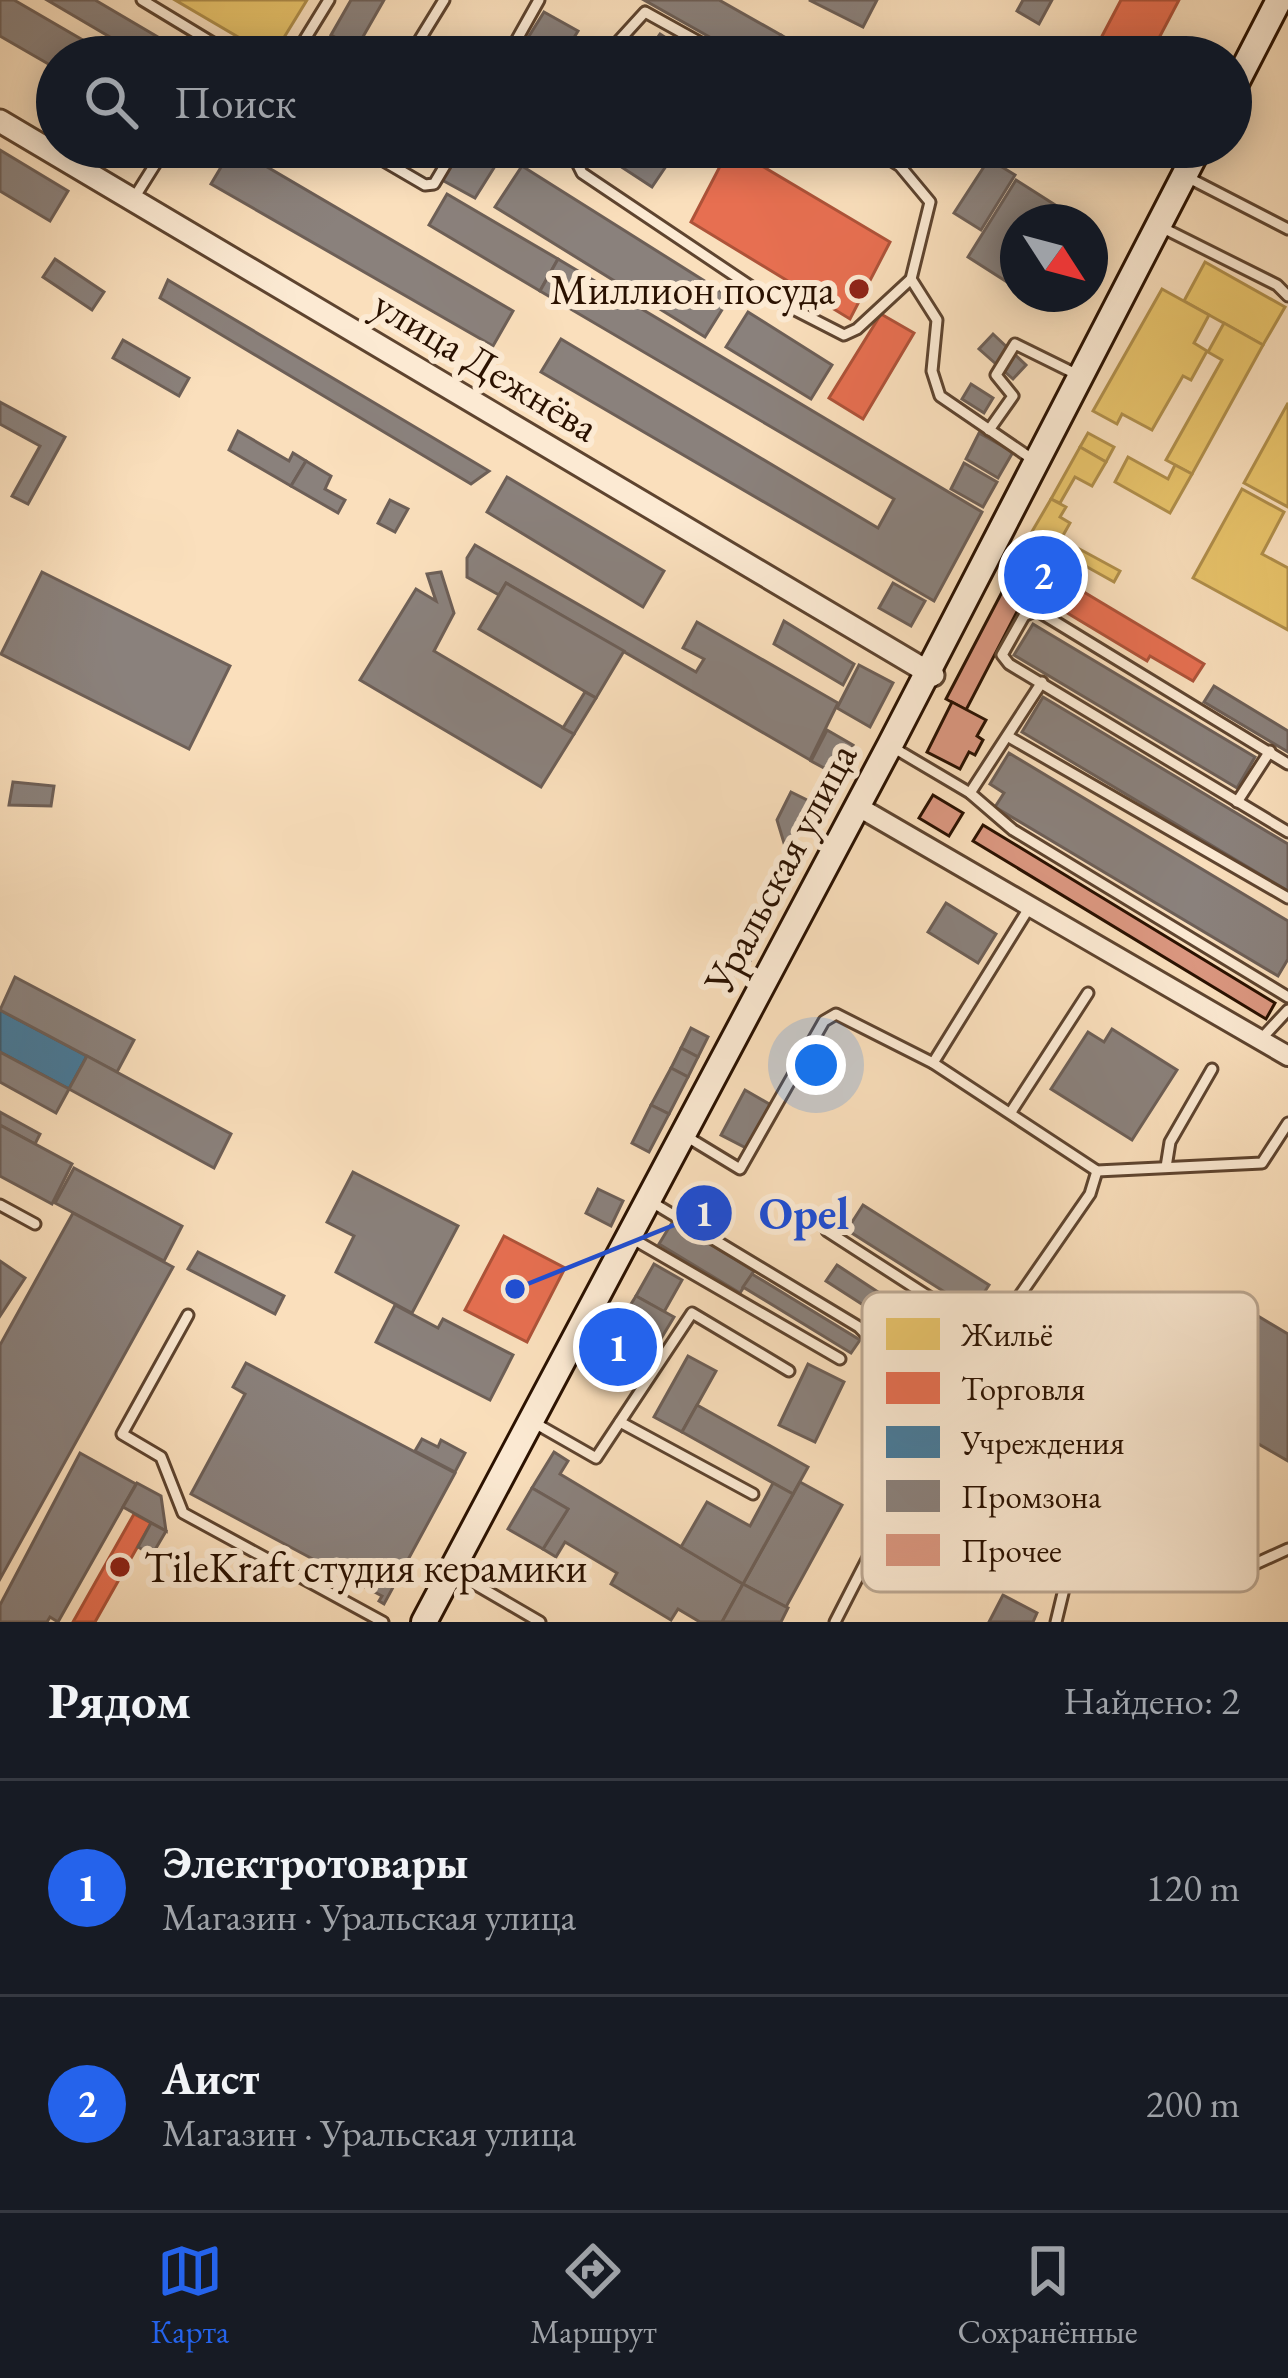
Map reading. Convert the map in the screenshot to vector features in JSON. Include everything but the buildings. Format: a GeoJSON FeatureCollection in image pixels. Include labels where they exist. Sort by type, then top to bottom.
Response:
{"type":"FeatureCollection","features":[{"type":"Feature","properties":{"kind":"main road"},"geometry":{"type":"LineString","coordinates":[[1252,48],[1277,0]]}},
{"type":"Feature","properties":{"kind":"main road","name":"Уральская улица"},"geometry":{"type":"LineString","coordinates":[[860,807],[1187,168]]}},
{"type":"Feature","properties":{"kind":"main road","name":"Уральская улица"},"geometry":{"type":"LineString","coordinates":[[428,1622],[930,673],[1188,168]]}},
{"type":"Feature","properties":{"kind":"street","name":"улица Дежнёва"},"geometry":{"type":"LineString","coordinates":[[0,122],[36,143]]}},
{"type":"Feature","properties":{"kind":"street","name":"улица Дежнёва"},"geometry":{"type":"LineString","coordinates":[[78,168],[930,673]]}},
{"type":"Feature","properties":{"kind":"street"},"geometry":{"type":"LineString","coordinates":[[860,807],[1288,1056]]}},
{"type":"Feature","properties":{"kind":"lane"},"geometry":{"type":"LineString","coordinates":[[142,0],[198,36]]}},
{"type":"Feature","properties":{"kind":"lane"},"geometry":{"type":"LineString","coordinates":[[307,36],[329,0]]}},
{"type":"Feature","properties":{"kind":"lane"},"geometry":{"type":"LineString","coordinates":[[422,36],[444,0]]}},
{"type":"Feature","properties":{"kind":"lane"},"geometry":{"type":"LineString","coordinates":[[519,36],[539,0]]}},
{"type":"Feature","properties":{"kind":"lane"},"geometry":{"type":"LineString","coordinates":[[623,36],[645,12],[688,36]]}},
{"type":"Feature","properties":{"kind":"lane"},"geometry":{"type":"LineString","coordinates":[[133,200],[153,168]]}},
{"type":"Feature","properties":{"kind":"lane"},"geometry":{"type":"LineString","coordinates":[[396,168],[425,185],[434,184],[444,168]]}},
{"type":"Feature","properties":{"kind":"lane"},"geometry":{"type":"LineString","coordinates":[[580,168],[756,290],[844,335],[911,279],[930,202],[902,168]]}},
{"type":"Feature","properties":{"kind":"lane"},"geometry":{"type":"LineString","coordinates":[[1206,168],[1288,229]]}},
{"type":"Feature","properties":{"kind":"lane"},"geometry":{"type":"LineString","coordinates":[[1161,227],[1277,285],[1288,296]]}},
{"type":"Feature","properties":{"kind":"lane"},"geometry":{"type":"LineString","coordinates":[[911,279],[938,320],[932,371],[940,396],[1036,462]]}},
{"type":"Feature","properties":{"kind":"lane"},"geometry":{"type":"LineString","coordinates":[[989,430],[1013,396],[996,375],[1015,344],[1080,376]]}},
{"type":"Feature","properties":{"kind":"lane"},"geometry":{"type":"LineString","coordinates":[[1288,764],[1036,610],[1024,616],[1002,655],[1009,664],[1288,832]]}},
{"type":"Feature","properties":{"kind":"lane"},"geometry":{"type":"LineString","coordinates":[[970,793],[1042,682]]}},
{"type":"Feature","properties":{"kind":"lane"},"geometry":{"type":"LineString","coordinates":[[1009,736],[1288,898]]}},
{"type":"Feature","properties":{"kind":"lane"},"geometry":{"type":"LineString","coordinates":[[894,748],[970,793],[1013,830],[1288,998]]}},
{"type":"Feature","properties":{"kind":"lane"},"geometry":{"type":"LineString","coordinates":[[1237,802],[1270,751]]}},
{"type":"Feature","properties":{"kind":"lane"},"geometry":{"type":"LineString","coordinates":[[933,1063],[1032,904]]}},
{"type":"Feature","properties":{"kind":"lane"},"geometry":{"type":"LineString","coordinates":[[1011,1112],[1088,993]]}},
{"type":"Feature","properties":{"kind":"lane"},"geometry":{"type":"LineString","coordinates":[[1261,1040],[1288,1010]]}},
{"type":"Feature","properties":{"kind":"lane"},"geometry":{"type":"LineString","coordinates":[[685,1135],[740,1169],[824,1021],[836,1014],[933,1063],[1097,1172],[1262,1163],[1288,1123]]}},
{"type":"Feature","properties":{"kind":"lane"},"geometry":{"type":"LineString","coordinates":[[1166,1167],[1170,1142],[1212,1069]]}},
{"type":"Feature","properties":{"kind":"lane"},"geometry":{"type":"LineString","coordinates":[[1022,1292],[1090,1194],[1097,1172]]}},
{"type":"Feature","properties":{"kind":"lane"},"geometry":{"type":"LineString","coordinates":[[650,1201],[862,1331]]}},
{"type":"Feature","properties":{"kind":"lane"},"geometry":{"type":"LineString","coordinates":[[0,1205],[35,1224]]}},
{"type":"Feature","properties":{"kind":"lane"},"geometry":{"type":"LineString","coordinates":[[827,1232],[922,1292]]}},
{"type":"Feature","properties":{"kind":"lane"},"geometry":{"type":"LineString","coordinates":[[630,1238],[840,1359]]}},
{"type":"Feature","properties":{"kind":"lane"},"geometry":{"type":"LineString","coordinates":[[532,1422],[596,1457],[692,1313],[789,1371]]}},
{"type":"Feature","properties":{"kind":"lane"},"geometry":{"type":"LineString","coordinates":[[188,1315],[122,1434],[161,1457],[183,1513],[382,1622]]}},
{"type":"Feature","properties":{"kind":"lane"},"geometry":{"type":"LineString","coordinates":[[620,1422],[754,1493]]}},
{"type":"Feature","properties":{"kind":"lane"},"geometry":{"type":"LineString","coordinates":[[1258,1563],[1288,1549]]}},
{"type":"Feature","properties":{"kind":"lane"},"geometry":{"type":"LineString","coordinates":[[835,1622],[862,1569]]}},
{"type":"Feature","properties":{"kind":"lane"},"geometry":{"type":"LineString","coordinates":[[454,1572],[540,1622]]}},
{"type":"Feature","properties":{"kind":"lane"},"geometry":{"type":"LineString","coordinates":[[1056,1622],[1063,1592]]}},
{"type":"Feature","properties":{"kind":"place","name":"Миллион посуда"},"geometry":{"type":"Point","coordinates":[859,289]}},
{"type":"Feature","properties":{"kind":"place","name":"Аист"},"geometry":{"type":"Point","coordinates":[1043,575]}},
{"type":"Feature","properties":{"kind":"place","name":"Opel"},"geometry":{"type":"Point","coordinates":[515,1289]}},
{"type":"Feature","properties":{"kind":"place","name":"Электротовары"},"geometry":{"type":"Point","coordinates":[618,1347]}},
{"type":"Feature","properties":{"kind":"place","name":"TileKraft студия керамики"},"geometry":{"type":"Point","coordinates":[120,1567]}}]}
